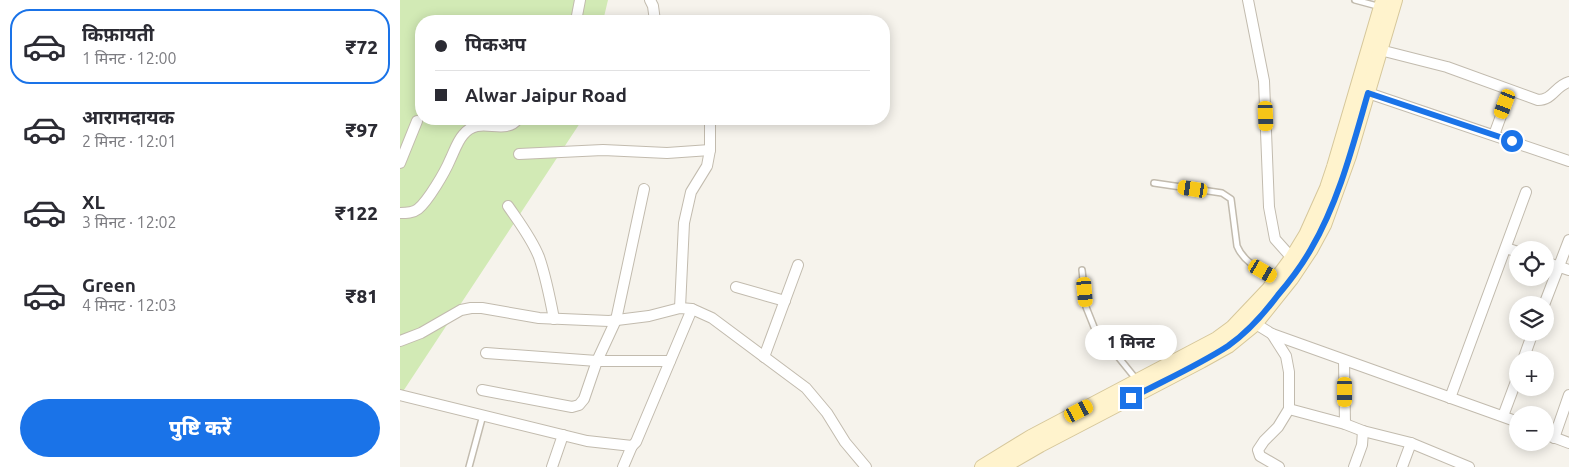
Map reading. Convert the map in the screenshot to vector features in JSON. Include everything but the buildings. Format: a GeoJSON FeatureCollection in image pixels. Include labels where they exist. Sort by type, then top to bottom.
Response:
{"type":"FeatureCollection","features":[{"type":"Feature","properties":{"kind":"main road"},"geometry":{"type":"LineString","coordinates":[[1002,467],[1228,346],[1249,320],[1306,235],[1327,188],[1370,64],[1380,50],[1395,0]]}},
{"type":"Feature","properties":{"kind":"main road"},"geometry":{"type":"LineString","coordinates":[[982,467],[1048,427],[1137,382],[1249,320],[1296,271],[1311,250],[1324,225],[1350,156],[1368,93],[1370,64],[1382,4]]}},
{"type":"Feature","properties":{"kind":"street"},"geometry":{"type":"LineString","coordinates":[[577,15],[580,0]]}},
{"type":"Feature","properties":{"kind":"street"},"geometry":{"type":"LineString","coordinates":[[650,0],[654,15]]}},
{"type":"Feature","properties":{"kind":"street"},"geometry":{"type":"LineString","coordinates":[[1248,0],[1264,81],[1269,207],[1275,239],[1292,258]]}},
{"type":"Feature","properties":{"kind":"street"},"geometry":{"type":"LineString","coordinates":[[1380,50],[1447,67],[1538,100],[1546,99],[1559,87],[1569,82]]}},
{"type":"Feature","properties":{"kind":"street"},"geometry":{"type":"LineString","coordinates":[[1368,93],[1569,161]]}},
{"type":"Feature","properties":{"kind":"street"},"geometry":{"type":"LineString","coordinates":[[1494,135],[1505,104]]}},
{"type":"Feature","properties":{"kind":"street"},"geometry":{"type":"LineString","coordinates":[[400,163],[415,125]]}},
{"type":"Feature","properties":{"kind":"street"},"geometry":{"type":"LineString","coordinates":[[400,213],[413,212],[419,208],[440,178],[461,137],[469,128],[483,125]]}},
{"type":"Feature","properties":{"kind":"street"},"geometry":{"type":"LineString","coordinates":[[494,125],[505,127],[512,125]]}},
{"type":"Feature","properties":{"kind":"street"},"geometry":{"type":"LineString","coordinates":[[680,308],[684,223],[691,192],[707,166],[710,150],[710,125]]}},
{"type":"Feature","properties":{"kind":"street"},"geometry":{"type":"LineString","coordinates":[[519,154],[604,150],[667,153],[710,150]]}},
{"type":"Feature","properties":{"kind":"street"},"geometry":{"type":"LineString","coordinates":[[482,390],[572,407],[579,405],[584,399],[596,361],[616,320],[644,189]]}},
{"type":"Feature","properties":{"kind":"street"},"geometry":{"type":"LineString","coordinates":[[1450,398],[1526,192]]}},
{"type":"Feature","properties":{"kind":"street"},"geometry":{"type":"LineString","coordinates":[[508,206],[539,256],[554,319]]}},
{"type":"Feature","properties":{"kind":"street"},"geometry":{"type":"LineString","coordinates":[[1547,296],[1569,240]]}},
{"type":"Feature","properties":{"kind":"street"},"geometry":{"type":"LineString","coordinates":[[764,357],[798,265]]}},
{"type":"Feature","properties":{"kind":"street"},"geometry":{"type":"LineString","coordinates":[[1554,265],[1569,270]]}},
{"type":"Feature","properties":{"kind":"street"},"geometry":{"type":"LineString","coordinates":[[736,287],[785,301]]}},
{"type":"Feature","properties":{"kind":"street"},"geometry":{"type":"LineString","coordinates":[[400,341],[421,333],[461,310],[471,308],[482,308],[539,318],[609,321],[649,316],[680,308],[692,309],[712,318],[806,388],[827,413],[845,442],[866,467]]}},
{"type":"Feature","properties":{"kind":"street"},"geometry":{"type":"LineString","coordinates":[[623,467],[632,446],[636,442],[692,309]]}},
{"type":"Feature","properties":{"kind":"street"},"geometry":{"type":"LineString","coordinates":[[1249,320],[1272,334],[1509,418]]}},
{"type":"Feature","properties":{"kind":"street"},"geometry":{"type":"LineString","coordinates":[[1272,334],[1286,356],[1289,409],[1278,427],[1258,450],[1260,456],[1279,467]]}},
{"type":"Feature","properties":{"kind":"street"},"geometry":{"type":"LineString","coordinates":[[486,353],[596,361],[670,361]]}},
{"type":"Feature","properties":{"kind":"street"},"geometry":{"type":"LineString","coordinates":[[1344,361],[1344,424]]}},
{"type":"Feature","properties":{"kind":"street"},"geometry":{"type":"LineString","coordinates":[[400,394],[587,441],[632,446]]}},
{"type":"Feature","properties":{"kind":"street"},"geometry":{"type":"LineString","coordinates":[[1554,427],[1569,395]]}},
{"type":"Feature","properties":{"kind":"street"},"geometry":{"type":"LineString","coordinates":[[1503,416],[1510,396]]}},
{"type":"Feature","properties":{"kind":"street"},"geometry":{"type":"LineString","coordinates":[[1289,409],[1411,443],[1468,467]]}},
{"type":"Feature","properties":{"kind":"street"},"geometry":{"type":"LineString","coordinates":[[1354,467],[1362,445],[1363,431]]}},
{"type":"Feature","properties":{"kind":"street"},"geometry":{"type":"LineString","coordinates":[[552,467],[564,435]]}},
{"type":"Feature","properties":{"kind":"street"},"geometry":{"type":"LineString","coordinates":[[1554,437],[1569,443]]}},
{"type":"Feature","properties":{"kind":"street"},"geometry":{"type":"LineString","coordinates":[[1402,467],[1411,443]]}},
{"type":"Feature","properties":{"kind":"lane"},"geometry":{"type":"LineString","coordinates":[[1355,0],[1382,4]]}},
{"type":"Feature","properties":{"kind":"lane"},"geometry":{"type":"LineString","coordinates":[[1154,183],[1222,193],[1227,196],[1230,199],[1239,251],[1249,263],[1277,279]]}},
{"type":"Feature","properties":{"kind":"lane"},"geometry":{"type":"LineString","coordinates":[[1082,270],[1086,307],[1094,327],[1137,382]]}},
{"type":"Feature","properties":{"kind":"lane"},"geometry":{"type":"LineString","coordinates":[[469,467],[483,415]]}},
{"type":"Feature","properties":{"kind":"green space"},"geometry":{"type":"Polygon","coordinates":[[[400,0],[608,0],[604,15],[415,15],[415,125],[579,125],[400,396],[400,0]]]}},
{"type":"Feature","properties":{"kind":"route"},"geometry":{"type":"LineString","coordinates":[[1131,398],[1228,346],[1255,324],[1291,279],[1311,250],[1324,225],[1350,156],[1368,93],[1512,141]]}}]}
